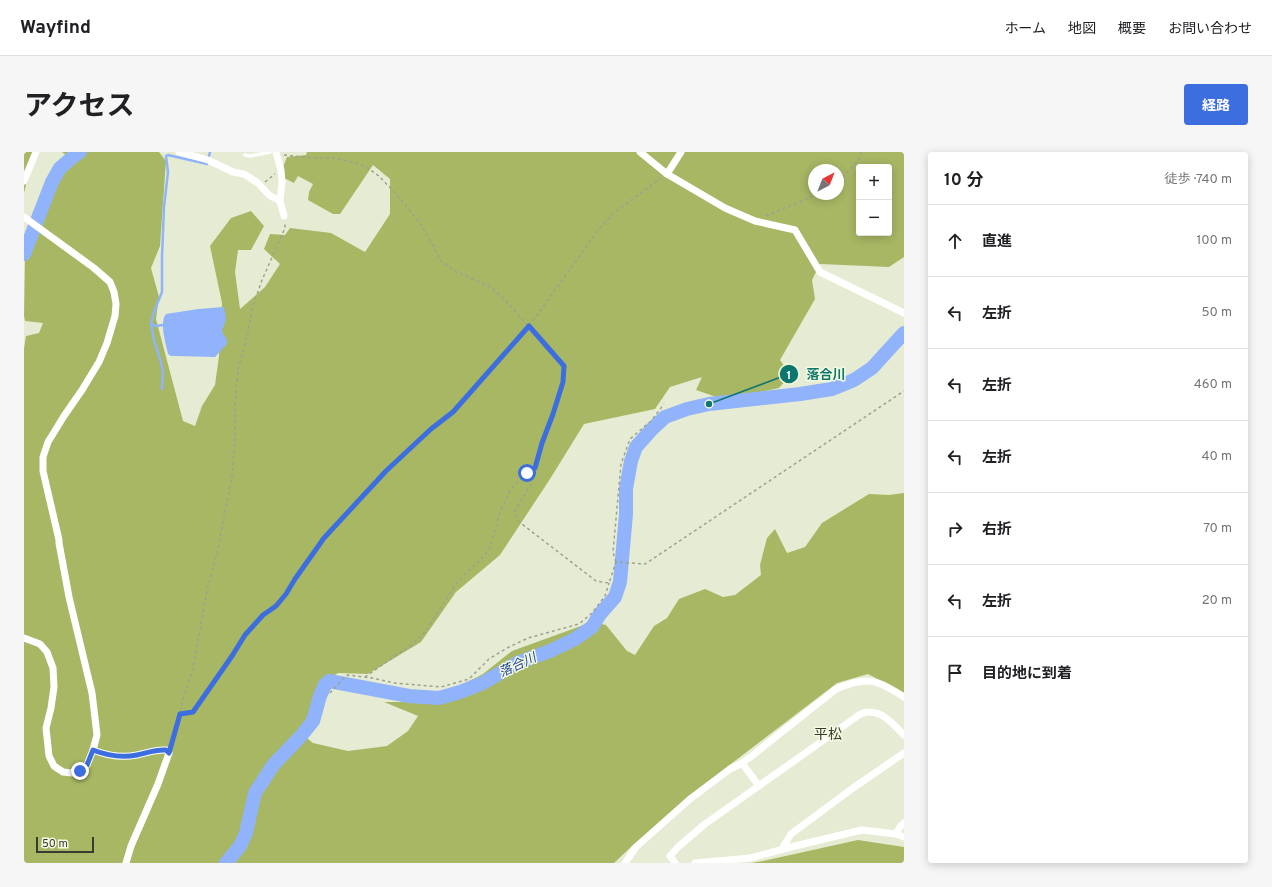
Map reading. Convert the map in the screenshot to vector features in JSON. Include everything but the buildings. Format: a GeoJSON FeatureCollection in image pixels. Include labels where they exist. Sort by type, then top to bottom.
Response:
{"type":"FeatureCollection","features":[{"type":"Feature","properties":{"kind":"street"},"geometry":{"type":"LineString","coordinates":[[24,181],[36,152]]}},
{"type":"Feature","properties":{"kind":"street"},"geometry":{"type":"LineString","coordinates":[[179,152],[208,160],[233,172],[244,174],[261,186],[269,195],[280,201]]}},
{"type":"Feature","properties":{"kind":"street"},"geometry":{"type":"LineString","coordinates":[[640,152],[668,174],[725,208],[755,221],[796,230],[820,272],[904,314]]}},
{"type":"Feature","properties":{"kind":"street"},"geometry":{"type":"LineString","coordinates":[[668,174],[681,152]]}},
{"type":"Feature","properties":{"kind":"street"},"geometry":{"type":"LineString","coordinates":[[274,153],[281,170],[282,182],[280,201],[284,216]]}},
{"type":"Feature","properties":{"kind":"street"},"geometry":{"type":"LineString","coordinates":[[24,217],[94,268],[110,282],[114,292],[116,304],[115,316],[107,343],[99,362],[48,442],[43,457],[42,471],[59,540],[69,597],[92,693],[97,735],[87,765],[80,771],[72,774],[63,772],[54,766],[49,756],[46,728],[54,687],[53,668],[47,652],[40,644],[24,638]]}},
{"type":"Feature","properties":{"kind":"street"},"geometry":{"type":"LineString","coordinates":[[625,863],[636,847],[690,799],[742,763],[836,689],[850,683],[863,680],[888,687],[904,697]]}},
{"type":"Feature","properties":{"kind":"street"},"geometry":{"type":"LineString","coordinates":[[676,863],[670,856],[678,847],[705,824],[859,715],[868,712],[877,714],[888,719],[904,734]]}},
{"type":"Feature","properties":{"kind":"street"},"geometry":{"type":"LineString","coordinates":[[93,750],[104,755],[123,757],[158,750],[166,750],[169,753],[154,795],[131,846],[126,863]]}},
{"type":"Feature","properties":{"kind":"street"},"geometry":{"type":"LineString","coordinates":[[782,849],[791,834],[853,788],[904,753]]}},
{"type":"Feature","properties":{"kind":"street"},"geometry":{"type":"LineString","coordinates":[[742,763],[759,786]]}},
{"type":"Feature","properties":{"kind":"street"},"geometry":{"type":"LineString","coordinates":[[896,834],[904,823]]}},
{"type":"Feature","properties":{"kind":"street"},"geometry":{"type":"LineString","coordinates":[[695,863],[750,858],[862,830],[896,834],[904,837]]}},
{"type":"Feature","properties":{"kind":"lane"},"geometry":{"type":"LineString","coordinates":[[245,155],[250,156],[274,153]]}},
{"type":"Feature","properties":{"kind":"path"},"geometry":{"type":"LineString","coordinates":[[844,176],[858,161],[861,152]]}},
{"type":"Feature","properties":{"kind":"path"},"geometry":{"type":"LineString","coordinates":[[274,153],[356,163],[379,176],[418,221],[427,234],[441,261],[457,272],[491,287],[529,326],[564,366],[563,382],[542,443],[531,484],[515,511],[518,521],[596,581],[609,583]]}},
{"type":"Feature","properties":{"kind":"path"},"geometry":{"type":"LineString","coordinates":[[261,186],[281,170]]}},
{"type":"Feature","properties":{"kind":"path"},"geometry":{"type":"LineString","coordinates":[[180,714],[193,712],[245,635],[263,615],[276,606],[286,594],[324,538],[386,471],[431,429],[453,412],[529,326],[599,229],[615,212],[668,174]]}},
{"type":"Feature","properties":{"kind":"path"},"geometry":{"type":"LineString","coordinates":[[755,221],[808,198]]}},
{"type":"Feature","properties":{"kind":"path"},"geometry":{"type":"LineString","coordinates":[[169,753],[193,668],[207,591],[218,548],[232,476],[238,370],[248,332],[252,309],[262,280],[285,228],[286,219],[284,216]]}},
{"type":"Feature","properties":{"kind":"path"},"geometry":{"type":"LineString","coordinates":[[617,562],[645,564],[904,391]]}},
{"type":"Feature","properties":{"kind":"path"},"geometry":{"type":"LineString","coordinates":[[330,694],[346,676],[365,677],[395,684],[441,687],[469,679],[489,659],[521,641],[579,624],[592,613],[605,596],[617,562],[613,552],[621,464],[630,439],[651,421],[664,404]]}},
{"type":"Feature","properties":{"kind":"path"},"geometry":{"type":"LineString","coordinates":[[365,677],[409,647],[425,632],[458,581],[485,555],[490,548],[500,512],[510,491],[515,484],[535,468]]}},
{"type":"Feature","properties":{"kind":"green space"},"geometry":{"type":"Polygon","coordinates":[[[24,152],[34,152],[24,193],[24,152]]]}},
{"type":"Feature","properties":{"kind":"green space"},"geometry":{"type":"Polygon","coordinates":[[[62,152],[159,152],[166,161],[160,246],[151,268],[159,297],[156,319],[183,421],[195,426],[202,406],[215,385],[219,356],[222,303],[210,246],[231,218],[251,211],[264,226],[251,250],[238,250],[235,272],[240,309],[265,287],[280,264],[264,249],[270,234],[285,235],[290,228],[331,233],[365,252],[390,214],[390,179],[373,165],[340,214],[333,214],[308,200],[309,192],[313,184],[298,176],[294,183],[282,177],[283,167],[287,157],[306,155],[307,152],[904,152],[904,257],[889,267],[820,264],[812,280],[815,299],[780,360],[791,375],[779,388],[725,400],[696,390],[702,377],[670,387],[655,409],[584,424],[500,555],[456,592],[421,642],[368,674],[338,673],[321,683],[316,708],[303,735],[313,743],[348,751],[387,746],[408,731],[418,716],[384,702],[413,702],[438,697],[483,674],[512,651],[592,622],[606,625],[627,651],[635,655],[654,626],[667,618],[679,599],[705,589],[723,597],[735,595],[761,575],[760,565],[767,538],[775,529],[787,553],[805,547],[822,523],[869,494],[889,495],[904,493],[904,693],[868,674],[837,683],[723,770],[633,845],[614,863],[24,863],[24,349],[26,336],[39,333],[43,323],[25,321],[25,258],[42,224],[46,204],[58,176],[72,160],[62,152]]]}},
{"type":"Feature","properties":{"kind":"green space"},"geometry":{"type":"Polygon","coordinates":[[[858,840],[904,847],[904,863],[751,863],[763,861],[858,840]]]}},
{"type":"Feature","properties":{"kind":"water"},"geometry":{"type":"Polygon","coordinates":[[[223,307],[226,317],[222,331],[227,340],[227,344],[215,357],[171,356],[168,354],[163,328],[163,322],[166,314],[223,307]]]}},
{"type":"Feature","properties":{"kind":"waterway"},"geometry":{"type":"LineString","coordinates":[[24,254],[52,182],[60,168],[80,152]]}},
{"type":"Feature","properties":{"kind":"waterway"},"geometry":{"type":"LineString","coordinates":[[162,389],[163,373],[151,324],[162,292],[164,207],[168,172],[166,156],[168,155],[207,164],[210,152]]}},
{"type":"Feature","properties":{"kind":"waterway"},"geometry":{"type":"LineString","coordinates":[[151,324],[156,326],[163,325]]}},
{"type":"Feature","properties":{"kind":"waterway","name":"落合川"},"geometry":{"type":"LineString","coordinates":[[226,863],[240,846],[246,833],[255,793],[274,764],[313,721],[320,696],[325,685],[329,681],[409,696],[439,698],[483,683],[517,663],[550,651],[575,639],[592,627],[600,614],[615,597],[620,582],[626,514],[626,489],[631,461],[636,447],[665,417],[687,409],[709,404],[832,389],[854,380],[872,368],[904,333]]}},
{"type":"Feature","properties":{"kind":"place","name":"落合川"},"geometry":{"type":"Point","coordinates":[709,404]}},
{"type":"Feature","properties":{"kind":"district","name":"平松"},"geometry":{"type":"Point","coordinates":[828,735]}},
{"type":"Feature","properties":{"kind":"route"},"geometry":{"type":"LineString","coordinates":[[80,771],[87,765],[93,750],[104,755],[123,757],[158,750],[166,750],[169,753],[180,714],[193,712],[245,635],[263,615],[276,606],[286,594],[324,538],[386,471],[467,398],[529,326],[564,366],[563,382],[535,468],[527,473]]}}]}
